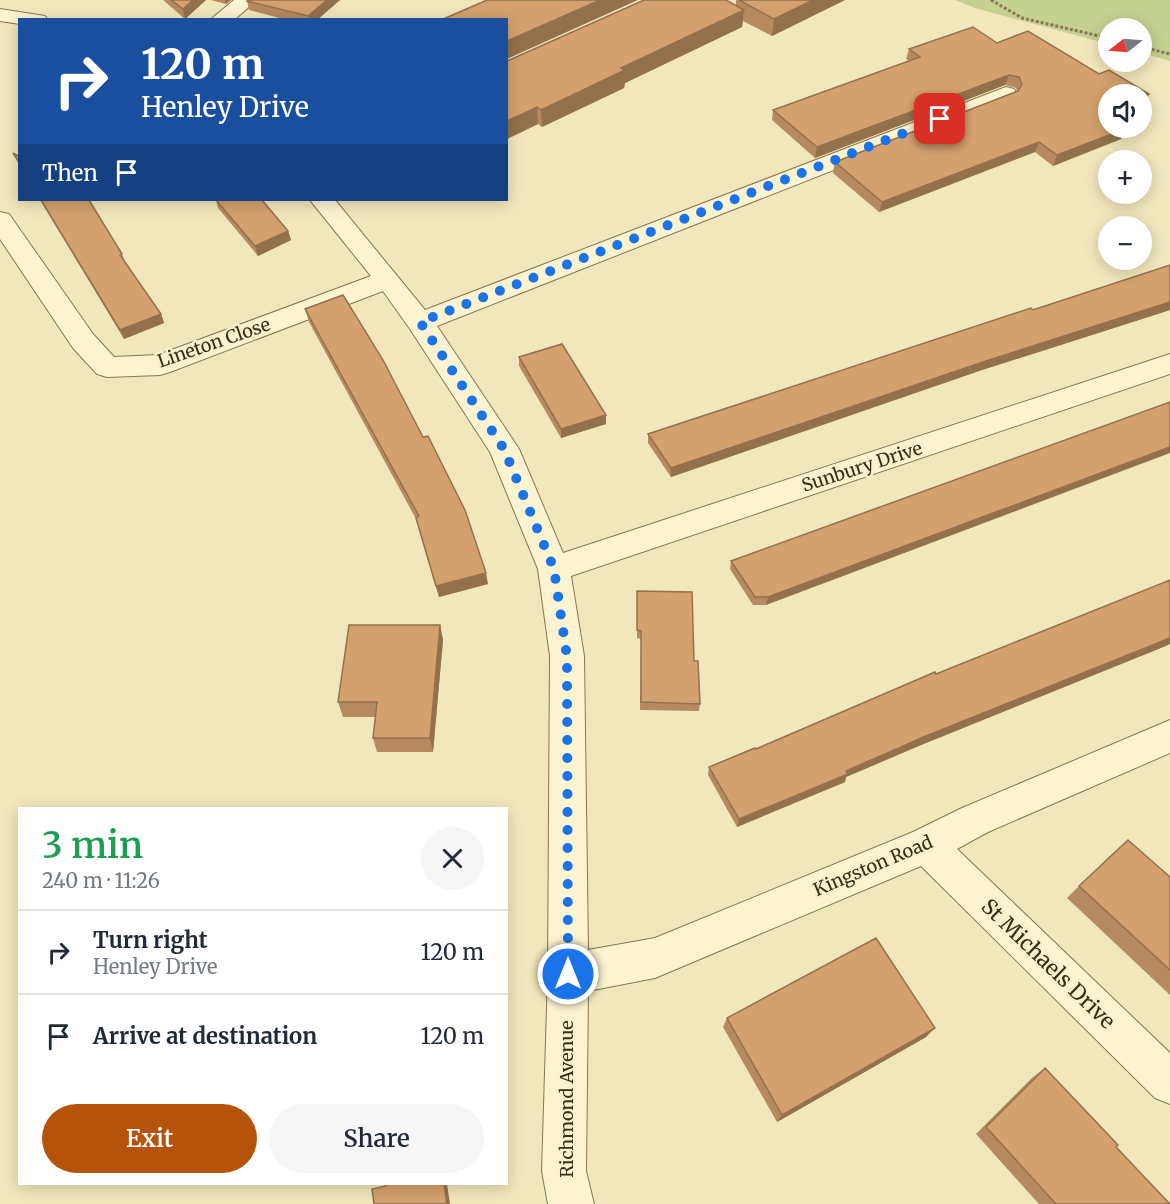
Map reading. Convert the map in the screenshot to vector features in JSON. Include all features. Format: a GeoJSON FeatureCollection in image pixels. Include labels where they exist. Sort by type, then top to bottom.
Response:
{"type":"FeatureCollection","features":[{"type":"Feature","properties":{"kind":"street"},"geometry":{"type":"LineString","coordinates":[[0,12],[12,0]]}},
{"type":"Feature","properties":{"kind":"street"},"geometry":{"type":"LineString","coordinates":[[223,18],[247,0]]}},
{"type":"Feature","properties":{"kind":"street"},"geometry":{"type":"LineString","coordinates":[[0,12],[28,18]]}},
{"type":"Feature","properties":{"kind":"street"},"geometry":{"type":"LineString","coordinates":[[420,322],[1006,94]]}},
{"type":"Feature","properties":{"kind":"street","name":"Richmond Avenue"},"geometry":{"type":"LineString","coordinates":[[323,201],[388,279],[420,322],[504,449],[554,569],[567,657],[568,974],[564,1171],[571,1204]]}},
{"type":"Feature","properties":{"kind":"street","name":"Lineton Close"},"geometry":{"type":"LineString","coordinates":[[0,220],[83,341],[107,367],[160,365],[388,279]]}},
{"type":"Feature","properties":{"kind":"street","name":"Sunbury Drive"},"geometry":{"type":"LineString","coordinates":[[554,569],[1170,364]]}},
{"type":"Feature","properties":{"kind":"street","name":"Kingston Road"},"geometry":{"type":"LineString","coordinates":[[568,974],[655,958],[926,845],[975,820],[1170,736]]}},
{"type":"Feature","properties":{"kind":"street","name":"St Michaels Drive"},"geometry":{"type":"LineString","coordinates":[[926,845],[1170,1083]]}},
{"type":"Feature","properties":{"kind":"path"},"geometry":{"type":"LineString","coordinates":[[991,0],[1022,18],[1098,36]]}},
{"type":"Feature","properties":{"kind":"path"},"geometry":{"type":"LineString","coordinates":[[1152,50],[1170,54]]}},
{"type":"Feature","properties":{"kind":"green space"},"geometry":{"type":"Polygon","coordinates":[[[955,0],[1170,0],[1170,61],[1152,56],[1152,18],[1098,18],[1098,41],[975,8],[955,0]]]}},
{"type":"Feature","properties":{"kind":"building"},"geometry":{"type":"Polygon","coordinates":[[[171,0],[193,0],[183,9],[171,0]]]}},
{"type":"Feature","properties":{"kind":"building"},"geometry":{"type":"Polygon","coordinates":[[[248,0],[327,0],[308,16],[248,0]]]}},
{"type":"Feature","properties":{"kind":"building"},"geometry":{"type":"Polygon","coordinates":[[[487,0],[600,0],[508,41],[508,18],[446,18],[487,0]]]}},
{"type":"Feature","properties":{"kind":"building"},"geometry":{"type":"Polygon","coordinates":[[[644,0],[726,0],[744,10],[621,68],[625,70],[541,110],[537,107],[508,121],[508,61],[644,0]]]}},
{"type":"Feature","properties":{"kind":"building"},"geometry":{"type":"Polygon","coordinates":[[[739,0],[813,0],[774,19],[739,0]]]}},
{"type":"Feature","properties":{"kind":"building"},"geometry":{"type":"Polygon","coordinates":[[[973,27],[997,43],[1028,31],[1099,74],[1112,72],[1132,84],[1098,84],[1098,138],[1101,138],[1057,155],[1039,142],[882,202],[835,162],[1018,91],[1022,85],[1019,77],[1009,75],[817,147],[773,110],[920,57],[909,49],[973,27]]]}},
{"type":"Feature","properties":{"kind":"building"},"geometry":{"type":"Polygon","coordinates":[[[42,201],[90,201],[122,254],[120,255],[161,314],[120,330],[42,201]]]}},
{"type":"Feature","properties":{"kind":"building"},"geometry":{"type":"Polygon","coordinates":[[[217,201],[263,201],[288,231],[255,246],[217,201]]]}},
{"type":"Feature","properties":{"kind":"building"},"geometry":{"type":"Polygon","coordinates":[[[1170,265],[1170,302],[986,361],[671,468],[648,434],[1031,308],[1033,310],[1170,265]]]}},
{"type":"Feature","properties":{"kind":"building"},"geometry":{"type":"Polygon","coordinates":[[[343,295],[383,360],[423,437],[428,436],[465,510],[486,573],[436,586],[416,518],[419,516],[305,309],[343,295]]]}},
{"type":"Feature","properties":{"kind":"building"},"geometry":{"type":"Polygon","coordinates":[[[562,344],[606,415],[561,429],[519,357],[562,344]]]}},
{"type":"Feature","properties":{"kind":"building"},"geometry":{"type":"Polygon","coordinates":[[[1170,402],[1170,447],[768,597],[755,597],[731,561],[1170,402]]]}},
{"type":"Feature","properties":{"kind":"building"},"geometry":{"type":"Polygon","coordinates":[[[1170,580],[1170,638],[926,736],[846,771],[848,774],[739,819],[709,767],[935,672],[936,674],[1170,580]]]}},
{"type":"Feature","properties":{"kind":"building"},"geometry":{"type":"Polygon","coordinates":[[[637,591],[692,592],[694,661],[698,661],[700,704],[641,702],[641,631],[637,630],[637,591]]]}},
{"type":"Feature","properties":{"kind":"building"},"geometry":{"type":"Polygon","coordinates":[[[349,625],[440,625],[430,738],[373,738],[377,702],[338,702],[349,625]]]}},
{"type":"Feature","properties":{"kind":"building"},"geometry":{"type":"Polygon","coordinates":[[[1128,840],[1170,877],[1170,970],[1079,886],[1128,840]]]}},
{"type":"Feature","properties":{"kind":"building"},"geometry":{"type":"Polygon","coordinates":[[[876,938],[935,1028],[782,1115],[727,1018],[876,938]]]}},
{"type":"Feature","properties":{"kind":"building"},"geometry":{"type":"Polygon","coordinates":[[[1045,1068],[1170,1204],[1056,1204],[986,1127],[1045,1068]]]}},
{"type":"Feature","properties":{"kind":"building"},"geometry":{"type":"Polygon","coordinates":[[[444,1185],[447,1204],[374,1204],[372,1189],[386,1186],[444,1185]]]}},
{"type":"Feature","properties":{"kind":"route"},"geometry":{"type":"LineString","coordinates":[[568,974],[567,657],[554,569],[504,449],[420,322],[940,119]]}}]}
